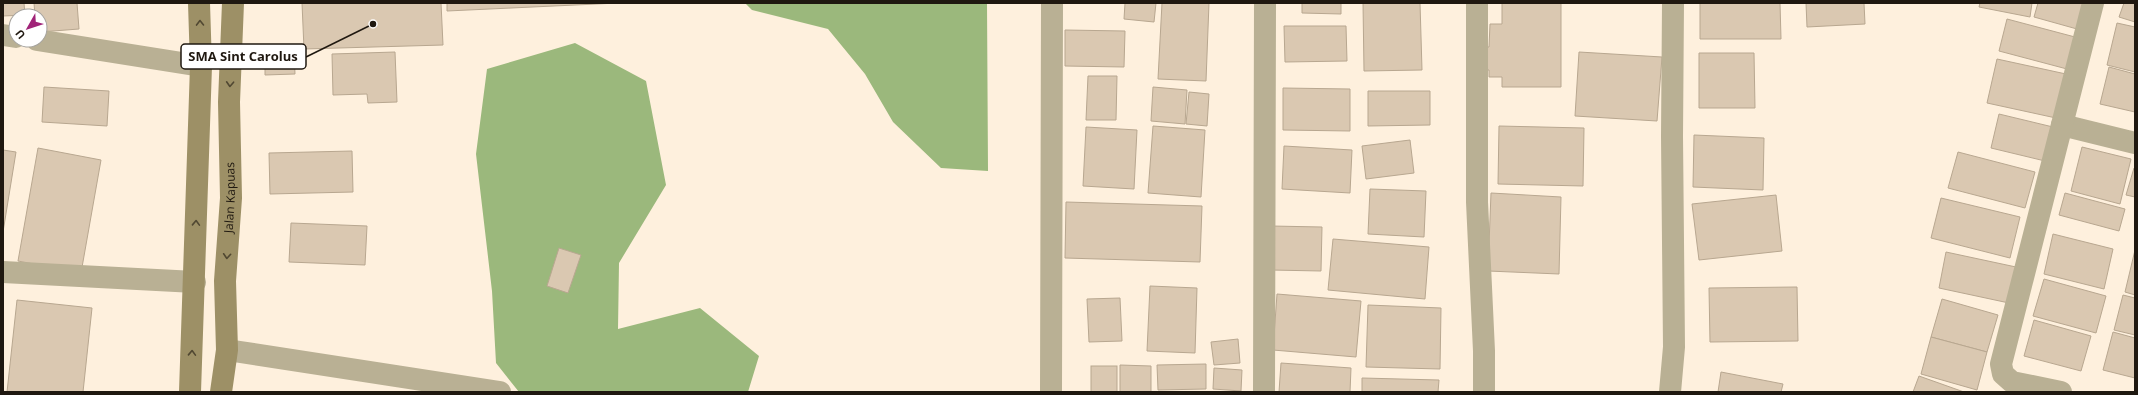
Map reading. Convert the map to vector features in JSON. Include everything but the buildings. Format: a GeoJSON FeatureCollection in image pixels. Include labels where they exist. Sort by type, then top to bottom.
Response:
{"type":"FeatureCollection","features":[{"type":"Feature","properties":{"kind":"street"},"geometry":{"type":"LineString","coordinates":[[190,392],[201,66],[200,3]]}},
{"type":"Feature","properties":{"kind":"street","name":"Jalan Kapuas"},"geometry":{"type":"LineString","coordinates":[[221,392],[227,350],[225,281],[231,198],[229,102],[234,3]]}},
{"type":"Feature","properties":{"kind":"street"},"geometry":{"type":"LineString","coordinates":[[1051,392],[1052,3]]}},
{"type":"Feature","properties":{"kind":"street"},"geometry":{"type":"LineString","coordinates":[[1264,392],[1265,3]]}},
{"type":"Feature","properties":{"kind":"street"},"geometry":{"type":"LineString","coordinates":[[1477,3],[1477,202],[1484,392]]}},
{"type":"Feature","properties":{"kind":"street"},"geometry":{"type":"LineString","coordinates":[[1670,392],[1674,347],[1672,136],[1673,3]]}},
{"type":"Feature","properties":{"kind":"street"},"geometry":{"type":"LineString","coordinates":[[2061,392],[2012,382],[2003,374],[2001,364],[2093,3]]}},
{"type":"Feature","properties":{"kind":"street"},"geometry":{"type":"LineString","coordinates":[[48,42],[201,66]]}},
{"type":"Feature","properties":{"kind":"street"},"geometry":{"type":"LineString","coordinates":[[2062,125],[2135,143]]}},
{"type":"Feature","properties":{"kind":"street"},"geometry":{"type":"LineString","coordinates":[[3,272],[194,282]]}},
{"type":"Feature","properties":{"kind":"street"},"geometry":{"type":"LineString","coordinates":[[227,350],[500,392]]}},
{"type":"Feature","properties":{"kind":"green space"},"geometry":{"type":"Polygon","coordinates":[[[745,3],[987,3],[988,171],[941,168],[893,122],[865,74],[828,29],[752,10],[745,3]]]}},
{"type":"Feature","properties":{"kind":"green space"},"geometry":{"type":"Polygon","coordinates":[[[575,43],[646,81],[666,185],[619,263],[618,329],[700,308],[759,356],[748,392],[519,392],[496,363],[492,291],[476,154],[487,69],[575,43]]]}},
{"type":"Feature","properties":{"kind":"place","name":"SMA Sint Carolus"},"geometry":{"type":"Point","coordinates":[373,24]}}]}
